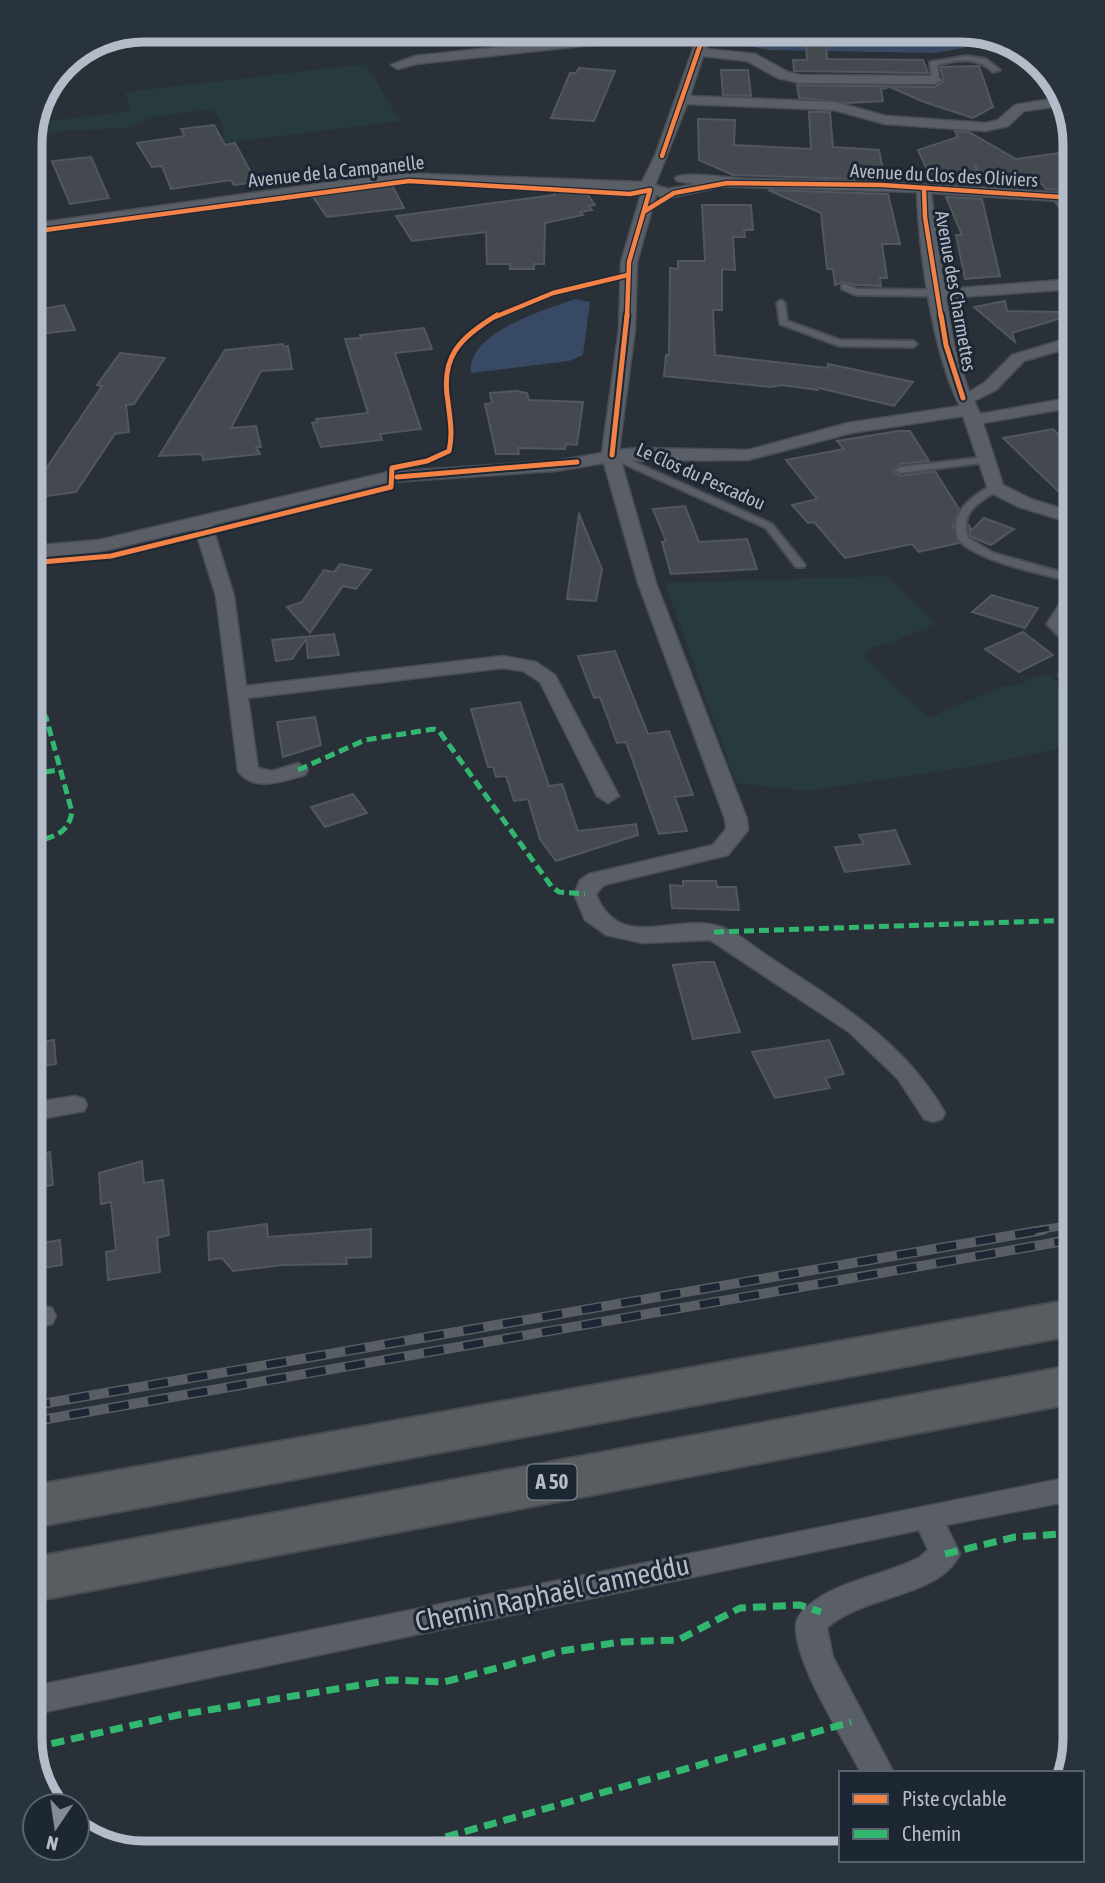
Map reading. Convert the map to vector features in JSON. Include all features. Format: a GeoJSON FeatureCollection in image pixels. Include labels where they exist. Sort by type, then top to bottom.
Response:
{"type":"FeatureCollection","features":[{"type":"Feature","properties":{"kind":"highway"},"geometry":{"type":"LineString","coordinates":[[42,1505],[1063,1319]]}},
{"type":"Feature","properties":{"kind":"highway","name":"A 50"},"geometry":{"type":"LineString","coordinates":[[42,1578],[1063,1386]]}},
{"type":"Feature","properties":{"kind":"street"},"geometry":{"type":"LineString","coordinates":[[398,65],[415,60],[582,42]]}},
{"type":"Feature","properties":{"kind":"street"},"geometry":{"type":"LineString","coordinates":[[703,42],[649,185],[645,211],[629,262],[627,328],[612,454],[647,583],[736,819],[737,830],[720,849],[597,878],[588,885],[585,894],[587,904],[604,925],[627,933],[714,932],[857,1026],[907,1073],[933,1113]]}},
{"type":"Feature","properties":{"kind":"street"},"geometry":{"type":"LineString","coordinates":[[700,52],[750,57],[783,75],[800,79],[935,80]]}},
{"type":"Feature","properties":{"kind":"street"},"geometry":{"type":"LineString","coordinates":[[681,100],[835,106],[885,120],[986,127],[1003,123],[1020,108],[1054,103]]}},
{"type":"Feature","properties":{"kind":"street"},"geometry":{"type":"LineString","coordinates":[[662,156],[679,184]]}},
{"type":"Feature","properties":{"kind":"street","name":"Avenue de la Campanelle"},"geometry":{"type":"LineString","coordinates":[[42,226],[404,176],[603,187],[649,185]]}},
{"type":"Feature","properties":{"kind":"street"},"geometry":{"type":"LineString","coordinates":[[649,185],[679,184]]}},
{"type":"Feature","properties":{"kind":"street"},"geometry":{"type":"LineString","coordinates":[[645,211],[679,184]]}},
{"type":"Feature","properties":{"kind":"street","name":"Avenue du Clos des Oliviers"},"geometry":{"type":"LineString","coordinates":[[679,184],[924,188],[1063,197]]}},
{"type":"Feature","properties":{"kind":"street","name":"Avenue des Charmettes"},"geometry":{"type":"LineString","coordinates":[[924,188],[925,217],[946,345],[995,488]]}},
{"type":"Feature","properties":{"kind":"street"},"geometry":{"type":"LineString","coordinates":[[937,293],[966,294],[1063,285]]}},
{"type":"Feature","properties":{"kind":"street"},"geometry":{"type":"LineString","coordinates":[[969,409],[989,391],[1010,363],[1020,356],[1063,344]]}},
{"type":"Feature","properties":{"kind":"street"},"geometry":{"type":"LineString","coordinates":[[42,551],[92,547],[388,477],[555,466],[612,454],[748,455],[798,444],[848,428],[969,409],[1063,403]]}},
{"type":"Feature","properties":{"kind":"street"},"geometry":{"type":"LineString","coordinates":[[995,488],[1025,503],[1063,512]]}},
{"type":"Feature","properties":{"kind":"street"},"geometry":{"type":"LineString","coordinates":[[202,523],[225,596],[248,771],[254,776],[272,778],[298,770]]}},
{"type":"Feature","properties":{"kind":"street"},"geometry":{"type":"LineString","coordinates":[[237,693],[517,663],[529,666],[548,680],[608,796]]}},
{"type":"Feature","properties":{"kind":"street"},"geometry":{"type":"LineString","coordinates":[[42,1110],[75,1105]]}},
{"type":"Feature","properties":{"kind":"street","name":"Chemin Raphaël Canneddu"},"geometry":{"type":"LineString","coordinates":[[42,1699],[1063,1490]]}},
{"type":"Feature","properties":{"kind":"street"},"geometry":{"type":"LineString","coordinates":[[877,1771],[818,1660],[811,1624],[821,1612],[838,1603],[931,1569],[945,1554],[927,1516]]}},
{"type":"Feature","properties":{"kind":"lane"},"geometry":{"type":"LineString","coordinates":[[935,80],[933,64],[948,59],[980,59],[991,63],[996,71]]}},
{"type":"Feature","properties":{"kind":"lane"},"geometry":{"type":"LineString","coordinates":[[845,287],[856,292],[937,293]]}},
{"type":"Feature","properties":{"kind":"lane"},"geometry":{"type":"LineString","coordinates":[[782,303],[783,322],[839,343],[913,344]]}},
{"type":"Feature","properties":{"kind":"lane","name":"Le Clos du Pescadou"},"geometry":{"type":"LineString","coordinates":[[612,454],[769,526],[800,565]]}},
{"type":"Feature","properties":{"kind":"lane"},"geometry":{"type":"LineString","coordinates":[[900,470],[986,460]]}},
{"type":"Feature","properties":{"kind":"lane"},"geometry":{"type":"LineString","coordinates":[[995,488],[964,511],[960,519],[964,540],[989,555],[1063,576]]}},
{"type":"Feature","properties":{"kind":"lane"},"geometry":{"type":"LineString","coordinates":[[1063,607],[1052,624],[1063,635]]}},
{"type":"Feature","properties":{"kind":"green space"},"geometry":{"type":"Polygon","coordinates":[[[366,64],[400,121],[224,143],[223,125],[213,109],[157,116],[126,128],[63,131],[42,136],[44,122],[131,111],[125,92],[366,64]]]}},
{"type":"Feature","properties":{"kind":"green space"},"geometry":{"type":"Polygon","coordinates":[[[887,576],[936,624],[888,644],[874,646],[864,657],[928,718],[1001,687],[1024,684],[1026,679],[1048,674],[1063,687],[1063,748],[987,764],[808,791],[736,783],[665,583],[887,576]]]}},
{"type":"Feature","properties":{"kind":"water"},"geometry":{"type":"Polygon","coordinates":[[[743,42],[965,42],[964,48],[935,53],[769,50],[743,45],[743,42]]]}},
{"type":"Feature","properties":{"kind":"water"},"geometry":{"type":"Polygon","coordinates":[[[576,299],[590,302],[583,355],[569,361],[471,373],[473,358],[494,334],[529,316],[576,299]]]}},
{"type":"Feature","properties":{"kind":"building"},"geometry":{"type":"Polygon","coordinates":[[[806,42],[826,42],[827,59],[923,60],[928,73],[794,71],[793,60],[807,60],[806,42]]]}},
{"type":"Feature","properties":{"kind":"building"},"geometry":{"type":"Polygon","coordinates":[[[979,66],[993,107],[973,118],[924,102],[890,87],[881,89],[883,101],[848,103],[799,98],[797,85],[935,87],[944,81],[940,67],[979,66]]]}},
{"type":"Feature","properties":{"kind":"building"},"geometry":{"type":"Polygon","coordinates":[[[579,68],[615,71],[594,121],[551,118],[570,73],[576,73],[579,68]]]}},
{"type":"Feature","properties":{"kind":"building"},"geometry":{"type":"Polygon","coordinates":[[[721,70],[748,70],[751,96],[723,95],[721,70]]]}},
{"type":"Feature","properties":{"kind":"building"},"geometry":{"type":"Polygon","coordinates":[[[809,112],[830,112],[833,147],[879,150],[885,180],[733,175],[699,160],[698,119],[735,120],[734,145],[811,149],[809,112]]]}},
{"type":"Feature","properties":{"kind":"building"},"geometry":{"type":"Polygon","coordinates":[[[214,125],[225,145],[235,143],[256,182],[234,185],[231,180],[171,189],[162,166],[152,167],[137,143],[185,136],[181,129],[214,125]]]}},
{"type":"Feature","properties":{"kind":"building"},"geometry":{"type":"Polygon","coordinates":[[[955,131],[969,132],[1016,159],[1063,153],[1063,190],[1046,189],[1042,184],[984,180],[975,165],[979,185],[941,182],[937,174],[929,174],[918,150],[958,137],[955,131]]]}},
{"type":"Feature","properties":{"kind":"building"},"geometry":{"type":"Polygon","coordinates":[[[91,157],[109,198],[70,204],[52,161],[91,157]]]}},
{"type":"Feature","properties":{"kind":"building"},"geometry":{"type":"Polygon","coordinates":[[[392,185],[404,208],[327,217],[313,197],[392,185]]]}},
{"type":"Feature","properties":{"kind":"building"},"geometry":{"type":"Polygon","coordinates":[[[556,190],[585,191],[595,205],[589,206],[592,210],[580,212],[583,215],[545,223],[544,264],[534,264],[534,269],[510,269],[510,264],[487,264],[486,232],[412,241],[396,216],[554,195],[556,190]]]}},
{"type":"Feature","properties":{"kind":"building"},"geometry":{"type":"Polygon","coordinates":[[[768,190],[888,194],[900,244],[882,244],[887,278],[880,278],[881,286],[844,282],[835,285],[833,269],[827,269],[821,213],[768,190]]]}},
{"type":"Feature","properties":{"kind":"building"},"geometry":{"type":"Polygon","coordinates":[[[946,197],[982,199],[1000,276],[965,279],[956,235],[962,235],[946,197]]]}},
{"type":"Feature","properties":{"kind":"building"},"geometry":{"type":"Polygon","coordinates":[[[1056,203],[1063,203],[1063,213],[1056,203]]]}},
{"type":"Feature","properties":{"kind":"building"},"geometry":{"type":"Polygon","coordinates":[[[702,205],[751,205],[753,230],[744,230],[745,237],[733,237],[735,270],[722,269],[722,310],[713,310],[715,355],[827,368],[828,364],[913,382],[894,406],[819,388],[781,385],[771,387],[664,376],[666,355],[669,355],[670,268],[678,269],[678,261],[705,261],[702,205]]]}},
{"type":"Feature","properties":{"kind":"building"},"geometry":{"type":"Polygon","coordinates":[[[1005,301],[1007,311],[1063,312],[1063,318],[1012,333],[1015,342],[974,307],[1005,301]]]}},
{"type":"Feature","properties":{"kind":"building"},"geometry":{"type":"Polygon","coordinates":[[[64,305],[75,330],[42,334],[42,309],[64,305]]]}},
{"type":"Feature","properties":{"kind":"building"},"geometry":{"type":"Polygon","coordinates":[[[424,328],[432,349],[395,353],[421,429],[380,434],[382,440],[321,447],[312,423],[317,422],[316,419],[368,413],[345,339],[424,328]]]}},
{"type":"Feature","properties":{"kind":"building"},"geometry":{"type":"Polygon","coordinates":[[[283,344],[284,347],[288,346],[292,369],[261,371],[231,428],[256,426],[261,447],[256,447],[260,454],[203,460],[202,454],[159,456],[225,350],[283,344]]]}},
{"type":"Feature","properties":{"kind":"building"},"geometry":{"type":"Polygon","coordinates":[[[120,353],[165,358],[134,404],[126,405],[129,432],[115,434],[76,492],[42,496],[42,470],[45,470],[102,386],[97,385],[120,353]]]}},
{"type":"Feature","properties":{"kind":"building"},"geometry":{"type":"Polygon","coordinates":[[[490,393],[527,393],[529,400],[583,402],[577,445],[566,444],[565,449],[518,448],[519,454],[496,454],[485,404],[492,403],[490,393]]]}},
{"type":"Feature","properties":{"kind":"building"},"geometry":{"type":"Polygon","coordinates":[[[1053,429],[1063,439],[1063,493],[1061,494],[1003,438],[1053,429]]]}},
{"type":"Feature","properties":{"kind":"building"},"geometry":{"type":"Polygon","coordinates":[[[910,431],[929,461],[900,464],[893,471],[900,476],[935,471],[959,509],[953,526],[959,543],[919,552],[912,544],[845,558],[814,522],[808,523],[792,505],[817,499],[786,460],[844,449],[837,441],[910,431]]]}},
{"type":"Feature","properties":{"kind":"building"},"geometry":{"type":"Polygon","coordinates":[[[685,506],[699,542],[747,539],[757,569],[671,574],[662,542],[666,541],[653,509],[685,506]]]}},
{"type":"Feature","properties":{"kind":"building"},"geometry":{"type":"Polygon","coordinates":[[[579,514],[602,569],[596,601],[567,599],[579,514]]]}},
{"type":"Feature","properties":{"kind":"building"},"geometry":{"type":"Polygon","coordinates":[[[984,518],[1014,529],[991,545],[970,536],[969,526],[972,530],[984,518]]]}},
{"type":"Feature","properties":{"kind":"building"},"geometry":{"type":"Polygon","coordinates":[[[340,564],[371,570],[356,589],[343,586],[310,633],[287,607],[302,602],[324,570],[334,572],[340,564]]]}},
{"type":"Feature","properties":{"kind":"building"},"geometry":{"type":"Polygon","coordinates":[[[992,595],[1038,608],[1025,628],[972,612],[992,595]]]}},
{"type":"Feature","properties":{"kind":"building"},"geometry":{"type":"Polygon","coordinates":[[[1023,632],[1053,655],[1019,672],[985,649],[1023,632]]]}},
{"type":"Feature","properties":{"kind":"building"},"geometry":{"type":"Polygon","coordinates":[[[334,634],[339,655],[308,658],[306,639],[292,659],[276,661],[272,640],[334,634]]]}},
{"type":"Feature","properties":{"kind":"building"},"geometry":{"type":"Polygon","coordinates":[[[615,651],[648,734],[669,731],[693,795],[675,797],[687,831],[659,834],[626,742],[617,743],[600,697],[594,698],[578,656],[615,651]]]}},
{"type":"Feature","properties":{"kind":"building"},"geometry":{"type":"Polygon","coordinates":[[[520,702],[549,786],[562,784],[578,831],[636,824],[638,835],[556,861],[540,839],[528,799],[514,801],[506,776],[496,777],[493,767],[488,767],[471,709],[520,702]]]}},
{"type":"Feature","properties":{"kind":"building"},"geometry":{"type":"Polygon","coordinates":[[[315,717],[321,745],[283,757],[277,722],[315,717]]]}},
{"type":"Feature","properties":{"kind":"building"},"geometry":{"type":"Polygon","coordinates":[[[353,794],[367,813],[325,827],[311,807],[353,794]]]}},
{"type":"Feature","properties":{"kind":"building"},"geometry":{"type":"Polygon","coordinates":[[[895,830],[910,864],[845,872],[835,847],[864,844],[859,835],[895,830]]]}},
{"type":"Feature","properties":{"kind":"building"},"geometry":{"type":"Polygon","coordinates":[[[683,881],[716,881],[717,887],[736,887],[739,910],[672,908],[670,885],[683,886],[683,881]]]}},
{"type":"Feature","properties":{"kind":"building"},"geometry":{"type":"Polygon","coordinates":[[[714,962],[740,1032],[693,1039],[673,965],[714,962]]]}},
{"type":"Feature","properties":{"kind":"building"},"geometry":{"type":"Polygon","coordinates":[[[54,1040],[56,1064],[42,1066],[42,1042],[54,1040]]]}},
{"type":"Feature","properties":{"kind":"building"},"geometry":{"type":"Polygon","coordinates":[[[829,1040],[844,1074],[825,1078],[830,1088],[775,1098],[752,1052],[829,1040]]]}},
{"type":"Feature","properties":{"kind":"building"},"geometry":{"type":"Polygon","coordinates":[[[50,1152],[53,1185],[42,1187],[42,1154],[50,1152]]]}},
{"type":"Feature","properties":{"kind":"building"},"geometry":{"type":"Polygon","coordinates":[[[142,1161],[144,1183],[163,1180],[169,1235],[157,1238],[160,1272],[108,1280],[106,1252],[116,1250],[111,1202],[101,1204],[99,1173],[142,1161]]]}},
{"type":"Feature","properties":{"kind":"building"},"geometry":{"type":"Polygon","coordinates":[[[267,1224],[268,1237],[371,1229],[371,1257],[346,1258],[347,1264],[283,1265],[233,1271],[222,1258],[209,1260],[208,1232],[267,1224]]]}},
{"type":"Feature","properties":{"kind":"building"},"geometry":{"type":"Polygon","coordinates":[[[60,1240],[62,1265],[42,1268],[42,1243],[60,1240]]]}},
{"type":"Feature","properties":{"kind":"railway"},"geometry":{"type":"LineString","coordinates":[[1033,1231],[1063,1226]]}},
{"type":"Feature","properties":{"kind":"railway"},"geometry":{"type":"LineString","coordinates":[[42,1404],[1043,1230]]}},
{"type":"Feature","properties":{"kind":"railway"},"geometry":{"type":"LineString","coordinates":[[42,1420],[1063,1241]]}},
{"type":"Feature","properties":{"kind":"marked path"},"geometry":{"type":"LineString","coordinates":[[42,702],[72,812],[70,825],[62,834],[42,840]]}},
{"type":"Feature","properties":{"kind":"marked path"},"geometry":{"type":"LineString","coordinates":[[298,770],[365,740],[434,729],[439,731],[552,887],[559,892],[585,894]]}},
{"type":"Feature","properties":{"kind":"marked path"},"geometry":{"type":"LineString","coordinates":[[42,772],[59,770]]}},
{"type":"Feature","properties":{"kind":"marked path"},"geometry":{"type":"LineString","coordinates":[[714,932],[1063,920]]}},
{"type":"Feature","properties":{"kind":"marked path"},"geometry":{"type":"LineString","coordinates":[[945,1554],[1015,1537],[1063,1534]]}},
{"type":"Feature","properties":{"kind":"marked path"},"geometry":{"type":"LineString","coordinates":[[43,1746],[178,1715],[391,1680],[444,1682],[561,1651],[621,1642],[678,1640],[740,1608],[800,1605],[821,1612]]}},
{"type":"Feature","properties":{"kind":"marked path"},"geometry":{"type":"LineString","coordinates":[[435,1841],[851,1722]]}},
{"type":"Feature","properties":{"kind":"cycle path"},"geometry":{"type":"LineString","coordinates":[[662,156],[703,42]]}},
{"type":"Feature","properties":{"kind":"cycle path"},"geometry":{"type":"LineString","coordinates":[[42,230],[409,181],[630,194],[650,190],[629,262],[627,329],[612,455]]}},
{"type":"Feature","properties":{"kind":"cycle path"},"geometry":{"type":"LineString","coordinates":[[645,211],[674,193],[727,183],[882,185],[1063,197]]}},
{"type":"Feature","properties":{"kind":"cycle path"},"geometry":{"type":"LineString","coordinates":[[924,188],[925,217],[946,345],[963,398]]}},
{"type":"Feature","properties":{"kind":"cycle path"},"geometry":{"type":"LineString","coordinates":[[42,562],[111,556],[391,487],[392,468],[427,461],[449,451],[452,432],[445,376],[447,366],[457,346],[474,329],[525,302],[581,285],[628,275]]}},
{"type":"Feature","properties":{"kind":"cycle path"},"geometry":{"type":"LineString","coordinates":[[397,477],[555,466],[577,462]]}}]}
